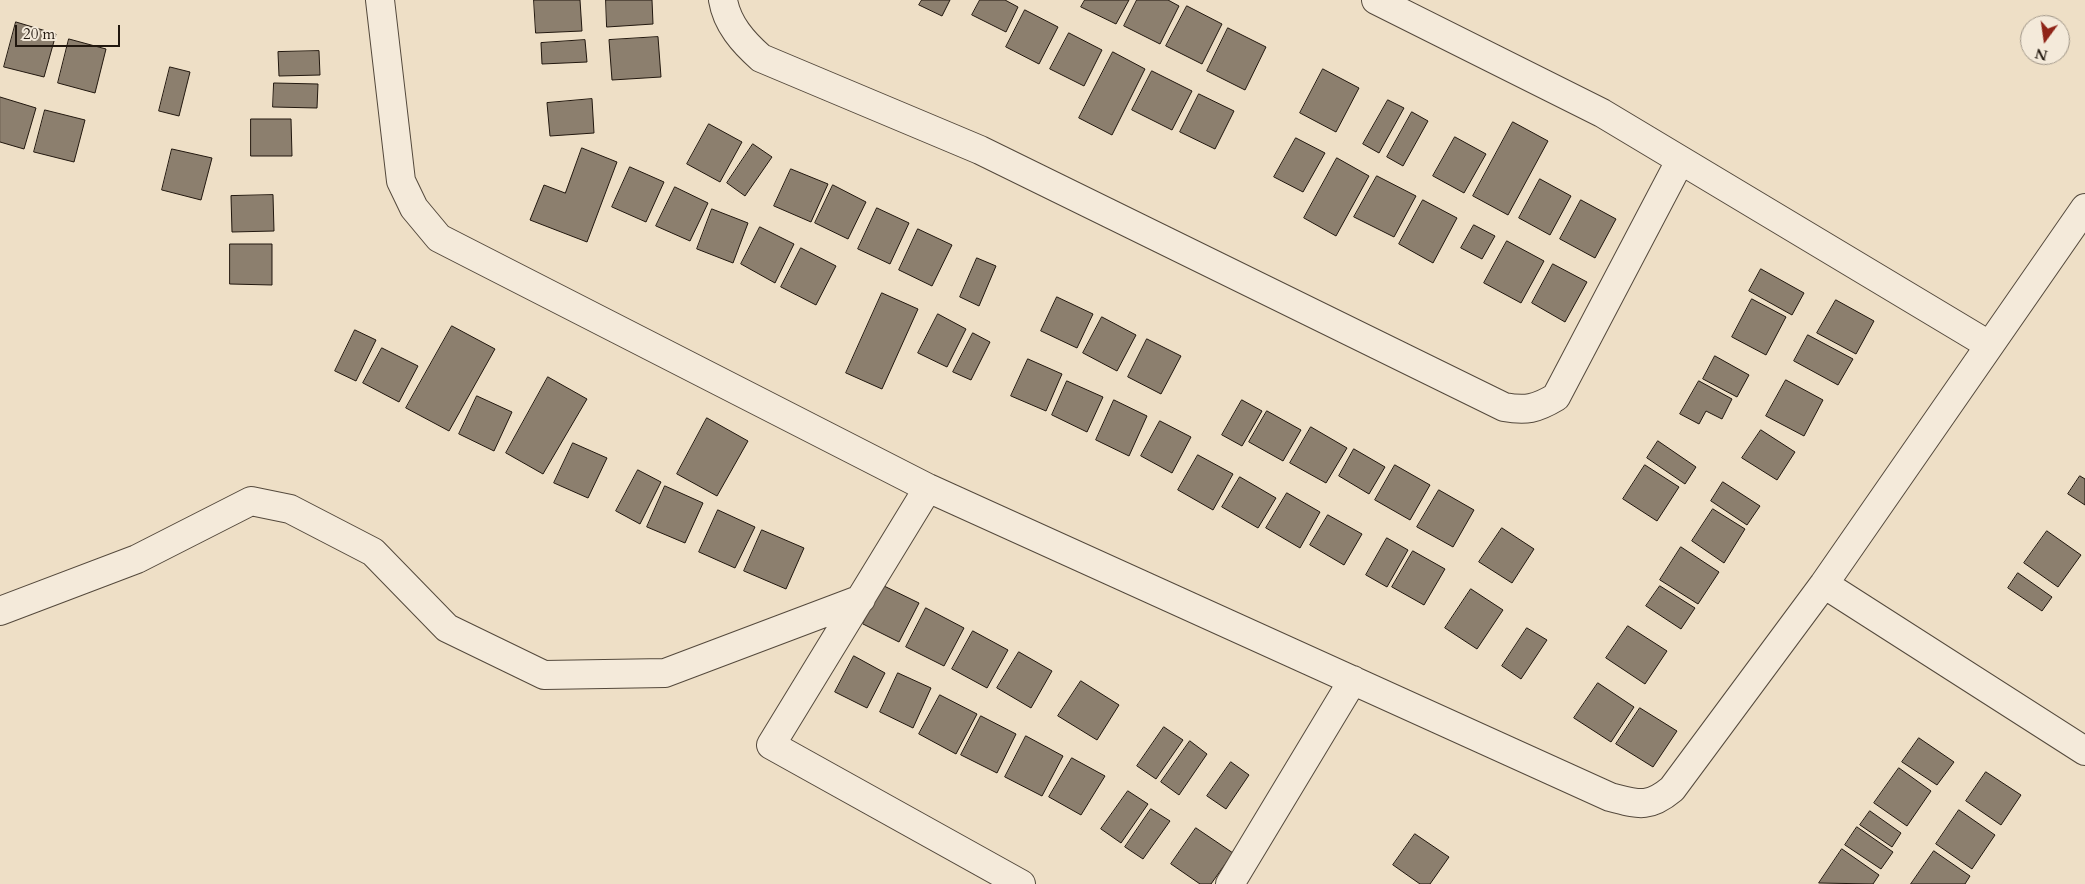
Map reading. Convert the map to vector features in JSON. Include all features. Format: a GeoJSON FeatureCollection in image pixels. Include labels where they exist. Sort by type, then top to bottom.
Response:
{"type":"FeatureCollection","features":[{"type":"Feature","properties":{"kind":"street"},"geometry":{"type":"LineString","coordinates":[[380,0],[401,181],[414,208],[439,238],[928,488],[1610,798],[1638,804],[1658,800],[1672,789],[1824,584],[2085,208]]}},
{"type":"Feature","properties":{"kind":"street"},"geometry":{"type":"LineString","coordinates":[[723,0],[725,12],[741,39],[761,58],[980,150],[1495,402],[1521,410],[1540,407],[1556,398],[1680,161]]}},
{"type":"Feature","properties":{"kind":"street"},"geometry":{"type":"LineString","coordinates":[[1376,0],[1602,113],[1989,345]]}},
{"type":"Feature","properties":{"kind":"street"},"geometry":{"type":"LineString","coordinates":[[928,488],[771,745],[1021,884]]}},
{"type":"Feature","properties":{"kind":"street"},"geometry":{"type":"LineString","coordinates":[[0,611],[137,559],[251,501],[290,509],[373,552],[447,628],[544,675],[665,673],[860,599]]}},
{"type":"Feature","properties":{"kind":"street"},"geometry":{"type":"LineString","coordinates":[[1824,584],[2085,751]]}},
{"type":"Feature","properties":{"kind":"street"},"geometry":{"type":"LineString","coordinates":[[1230,884],[1353,680]]}},
{"type":"Feature","properties":{"kind":"building"},"geometry":{"type":"Polygon","coordinates":[[[534,0],[580,0],[582,31],[536,33],[534,0]]]}},
{"type":"Feature","properties":{"kind":"building"},"geometry":{"type":"Polygon","coordinates":[[[606,0],[652,0],[653,24],[607,27],[606,0]]]}},
{"type":"Feature","properties":{"kind":"building"},"geometry":{"type":"Polygon","coordinates":[[[922,0],[950,0],[942,16],[919,5],[922,0]]]}},
{"type":"Feature","properties":{"kind":"building"},"geometry":{"type":"Polygon","coordinates":[[[980,0],[1005,0],[1018,7],[1006,32],[972,15],[980,0]]]}},
{"type":"Feature","properties":{"kind":"building"},"geometry":{"type":"Polygon","coordinates":[[[1085,0],[1129,0],[1116,24],[1081,7],[1085,0]]]}},
{"type":"Feature","properties":{"kind":"building"},"geometry":{"type":"Polygon","coordinates":[[[1137,0],[1168,0],[1179,6],[1160,44],[1124,26],[1137,0]]]}},
{"type":"Feature","properties":{"kind":"building"},"geometry":{"type":"Polygon","coordinates":[[[1187,6],[1222,24],[1202,64],[1166,46],[1187,6]]]}},
{"type":"Feature","properties":{"kind":"building"},"geometry":{"type":"Polygon","coordinates":[[[1025,10],[1058,27],[1039,64],[1006,47],[1025,10]]]}},
{"type":"Feature","properties":{"kind":"building"},"geometry":{"type":"Polygon","coordinates":[[[16,22],[56,34],[44,77],[4,67],[16,22]]]}},
{"type":"Feature","properties":{"kind":"building"},"geometry":{"type":"Polygon","coordinates":[[[1228,28],[1266,47],[1245,90],[1207,71],[1228,28]]]}},
{"type":"Feature","properties":{"kind":"building"},"geometry":{"type":"Polygon","coordinates":[[[1069,33],[1102,50],[1084,86],[1050,69],[1069,33]]]}},
{"type":"Feature","properties":{"kind":"building"},"geometry":{"type":"Polygon","coordinates":[[[658,37],[661,77],[612,80],[609,40],[658,37]]]}},
{"type":"Feature","properties":{"kind":"building"},"geometry":{"type":"Polygon","coordinates":[[[69,39],[106,49],[95,93],[58,83],[69,39]]]}},
{"type":"Feature","properties":{"kind":"building"},"geometry":{"type":"Polygon","coordinates":[[[585,40],[587,62],[542,64],[541,43],[585,40]]]}},
{"type":"Feature","properties":{"kind":"building"},"geometry":{"type":"Polygon","coordinates":[[[319,51],[320,75],[279,76],[278,52],[319,51]]]}},
{"type":"Feature","properties":{"kind":"building"},"geometry":{"type":"Polygon","coordinates":[[[1113,52],[1145,69],[1112,135],[1079,118],[1113,52]]]}},
{"type":"Feature","properties":{"kind":"building"},"geometry":{"type":"Polygon","coordinates":[[[170,67],[190,72],[179,116],[159,111],[170,67]]]}},
{"type":"Feature","properties":{"kind":"building"},"geometry":{"type":"Polygon","coordinates":[[[1323,69],[1359,88],[1336,132],[1300,113],[1323,69]]]}},
{"type":"Feature","properties":{"kind":"building"},"geometry":{"type":"Polygon","coordinates":[[[1152,71],[1192,91],[1172,130],[1132,110],[1152,71]]]}},
{"type":"Feature","properties":{"kind":"building"},"geometry":{"type":"Polygon","coordinates":[[[274,83],[318,84],[317,108],[273,107],[274,83]]]}},
{"type":"Feature","properties":{"kind":"building"},"geometry":{"type":"Polygon","coordinates":[[[1199,94],[1234,111],[1215,149],[1180,132],[1199,94]]]}},
{"type":"Feature","properties":{"kind":"building"},"geometry":{"type":"Polygon","coordinates":[[[0,97],[36,108],[24,149],[0,142],[0,97]]]}},
{"type":"Feature","properties":{"kind":"building"},"geometry":{"type":"Polygon","coordinates":[[[592,99],[594,133],[550,136],[547,103],[592,99]]]}},
{"type":"Feature","properties":{"kind":"building"},"geometry":{"type":"Polygon","coordinates":[[[1388,100],[1404,108],[1379,153],[1363,144],[1388,100]]]}},
{"type":"Feature","properties":{"kind":"building"},"geometry":{"type":"Polygon","coordinates":[[[45,110],[85,120],[74,162],[34,152],[45,110]]]}},
{"type":"Feature","properties":{"kind":"building"},"geometry":{"type":"Polygon","coordinates":[[[1412,112],[1428,121],[1403,166],[1387,157],[1412,112]]]}},
{"type":"Feature","properties":{"kind":"building"},"geometry":{"type":"Polygon","coordinates":[[[251,119],[291,119],[292,156],[251,156],[251,119]]]}},
{"type":"Feature","properties":{"kind":"building"},"geometry":{"type":"Polygon","coordinates":[[[1513,122],[1548,141],[1508,215],[1473,196],[1513,122]]]}},
{"type":"Feature","properties":{"kind":"building"},"geometry":{"type":"Polygon","coordinates":[[[709,124],[742,142],[720,182],[687,164],[709,124]]]}},
{"type":"Feature","properties":{"kind":"building"},"geometry":{"type":"Polygon","coordinates":[[[1455,137],[1486,154],[1464,193],[1433,176],[1455,137]]]}},
{"type":"Feature","properties":{"kind":"building"},"geometry":{"type":"Polygon","coordinates":[[[1296,138],[1325,153],[1303,192],[1274,177],[1296,138]]]}},
{"type":"Feature","properties":{"kind":"building"},"geometry":{"type":"Polygon","coordinates":[[[753,144],[772,157],[745,196],[727,183],[753,144]]]}},
{"type":"Feature","properties":{"kind":"building"},"geometry":{"type":"Polygon","coordinates":[[[582,148],[617,162],[587,242],[530,220],[544,185],[565,193],[582,148]]]}},
{"type":"Feature","properties":{"kind":"building"},"geometry":{"type":"Polygon","coordinates":[[[172,149],[212,158],[201,200],[162,190],[172,149]]]}},
{"type":"Feature","properties":{"kind":"building"},"geometry":{"type":"Polygon","coordinates":[[[1337,158],[1369,176],[1336,236],[1304,218],[1337,158]]]}},
{"type":"Feature","properties":{"kind":"building"},"geometry":{"type":"Polygon","coordinates":[[[630,167],[664,182],[646,222],[612,207],[630,167]]]}},
{"type":"Feature","properties":{"kind":"building"},"geometry":{"type":"Polygon","coordinates":[[[791,169],[828,184],[811,222],[774,206],[791,169]]]}},
{"type":"Feature","properties":{"kind":"building"},"geometry":{"type":"Polygon","coordinates":[[[1377,176],[1416,196],[1394,237],[1354,217],[1377,176]]]}},
{"type":"Feature","properties":{"kind":"building"},"geometry":{"type":"Polygon","coordinates":[[[1540,179],[1571,196],[1550,235],[1519,218],[1540,179]]]}},
{"type":"Feature","properties":{"kind":"building"},"geometry":{"type":"Polygon","coordinates":[[[833,185],[866,202],[848,239],[815,223],[833,185]]]}},
{"type":"Feature","properties":{"kind":"building"},"geometry":{"type":"Polygon","coordinates":[[[675,187],[708,203],[690,241],[656,226],[675,187]]]}},
{"type":"Feature","properties":{"kind":"building"},"geometry":{"type":"Polygon","coordinates":[[[273,195],[274,231],[232,232],[231,196],[273,195]]]}},
{"type":"Feature","properties":{"kind":"building"},"geometry":{"type":"Polygon","coordinates":[[[1423,200],[1457,218],[1433,263],[1399,244],[1423,200]]]}},
{"type":"Feature","properties":{"kind":"building"},"geometry":{"type":"Polygon","coordinates":[[[1581,200],[1616,219],[1595,258],[1560,239],[1581,200]]]}},
{"type":"Feature","properties":{"kind":"building"},"geometry":{"type":"Polygon","coordinates":[[[877,208],[909,223],[890,264],[858,249],[877,208]]]}},
{"type":"Feature","properties":{"kind":"building"},"geometry":{"type":"Polygon","coordinates":[[[712,209],[748,223],[733,263],[697,249],[712,209]]]}},
{"type":"Feature","properties":{"kind":"building"},"geometry":{"type":"Polygon","coordinates":[[[1474,225],[1495,236],[1482,259],[1461,248],[1474,225]]]}},
{"type":"Feature","properties":{"kind":"building"},"geometry":{"type":"Polygon","coordinates":[[[760,227],[794,244],[775,283],[741,264],[760,227]]]}},
{"type":"Feature","properties":{"kind":"building"},"geometry":{"type":"Polygon","coordinates":[[[918,229],[952,245],[932,286],[899,270],[918,229]]]}},
{"type":"Feature","properties":{"kind":"building"},"geometry":{"type":"Polygon","coordinates":[[[1507,241],[1544,261],[1521,303],[1484,283],[1507,241]]]}},
{"type":"Feature","properties":{"kind":"building"},"geometry":{"type":"Polygon","coordinates":[[[230,244],[272,244],[272,285],[230,284],[230,244]]]}},
{"type":"Feature","properties":{"kind":"building"},"geometry":{"type":"Polygon","coordinates":[[[801,248],[836,266],[816,305],[781,287],[801,248]]]}},
{"type":"Feature","properties":{"kind":"building"},"geometry":{"type":"Polygon","coordinates":[[[977,258],[996,266],[979,306],[960,297],[977,258]]]}},
{"type":"Feature","properties":{"kind":"building"},"geometry":{"type":"Polygon","coordinates":[[[1553,264],[1587,282],[1565,322],[1532,303],[1553,264]]]}},
{"type":"Feature","properties":{"kind":"building"},"geometry":{"type":"Polygon","coordinates":[[[1761,269],[1804,293],[1792,315],[1749,291],[1761,269]]]}},
{"type":"Feature","properties":{"kind":"building"},"geometry":{"type":"Polygon","coordinates":[[[882,293],[918,309],[882,389],[846,373],[882,293]]]}},
{"type":"Feature","properties":{"kind":"building"},"geometry":{"type":"Polygon","coordinates":[[[1057,297],[1093,314],[1077,348],[1041,331],[1057,297]]]}},
{"type":"Feature","properties":{"kind":"building"},"geometry":{"type":"Polygon","coordinates":[[[1752,299],[1786,317],[1766,355],[1732,337],[1752,299]]]}},
{"type":"Feature","properties":{"kind":"building"},"geometry":{"type":"Polygon","coordinates":[[[1836,300],[1874,321],[1856,354],[1817,333],[1836,300]]]}},
{"type":"Feature","properties":{"kind":"building"},"geometry":{"type":"Polygon","coordinates":[[[938,314],[966,329],[947,367],[918,353],[938,314]]]}},
{"type":"Feature","properties":{"kind":"building"},"geometry":{"type":"Polygon","coordinates":[[[1102,317],[1136,335],[1117,371],[1083,353],[1102,317]]]}},
{"type":"Feature","properties":{"kind":"building"},"geometry":{"type":"Polygon","coordinates":[[[452,326],[495,349],[449,431],[406,408],[452,326]]]}},
{"type":"Feature","properties":{"kind":"building"},"geometry":{"type":"Polygon","coordinates":[[[355,330],[376,340],[356,381],[335,371],[355,330]]]}},
{"type":"Feature","properties":{"kind":"building"},"geometry":{"type":"Polygon","coordinates":[[[973,333],[990,342],[971,380],[953,372],[973,333]]]}},
{"type":"Feature","properties":{"kind":"building"},"geometry":{"type":"Polygon","coordinates":[[[1808,335],[1853,359],[1838,385],[1794,361],[1808,335]]]}},
{"type":"Feature","properties":{"kind":"building"},"geometry":{"type":"Polygon","coordinates":[[[1147,339],[1181,356],[1161,394],[1128,377],[1147,339]]]}},
{"type":"Feature","properties":{"kind":"building"},"geometry":{"type":"Polygon","coordinates":[[[382,348],[418,366],[399,402],[363,383],[382,348]]]}},
{"type":"Feature","properties":{"kind":"building"},"geometry":{"type":"Polygon","coordinates":[[[1715,356],[1749,375],[1737,397],[1703,379],[1715,356]]]}},
{"type":"Feature","properties":{"kind":"building"},"geometry":{"type":"Polygon","coordinates":[[[1028,359],[1062,374],[1046,411],[1011,396],[1028,359]]]}},
{"type":"Feature","properties":{"kind":"building"},"geometry":{"type":"Polygon","coordinates":[[[548,377],[587,399],[543,474],[506,453],[548,377]]]}},
{"type":"Feature","properties":{"kind":"building"},"geometry":{"type":"Polygon","coordinates":[[[1786,380],[1823,400],[1804,436],[1766,416],[1786,380]]]}},
{"type":"Feature","properties":{"kind":"building"},"geometry":{"type":"Polygon","coordinates":[[[1067,381],[1103,397],[1087,432],[1052,415],[1067,381]]]}},
{"type":"Feature","properties":{"kind":"building"},"geometry":{"type":"Polygon","coordinates":[[[1699,381],[1732,399],[1722,419],[1706,411],[1699,424],[1680,414],[1699,381]]]}},
{"type":"Feature","properties":{"kind":"building"},"geometry":{"type":"Polygon","coordinates":[[[477,396],[512,412],[494,451],[459,434],[477,396]]]}},
{"type":"Feature","properties":{"kind":"building"},"geometry":{"type":"Polygon","coordinates":[[[1114,400],[1147,416],[1129,456],[1096,440],[1114,400]]]}},
{"type":"Feature","properties":{"kind":"building"},"geometry":{"type":"Polygon","coordinates":[[[1242,400],[1262,411],[1242,446],[1222,435],[1242,400]]]}},
{"type":"Feature","properties":{"kind":"building"},"geometry":{"type":"Polygon","coordinates":[[[1267,411],[1301,430],[1283,461],[1249,442],[1267,411]]]}},
{"type":"Feature","properties":{"kind":"building"},"geometry":{"type":"Polygon","coordinates":[[[707,418],[748,441],[717,496],[677,474],[707,418]]]}},
{"type":"Feature","properties":{"kind":"building"},"geometry":{"type":"Polygon","coordinates":[[[1160,421],[1191,437],[1172,473],[1141,456],[1160,421]]]}},
{"type":"Feature","properties":{"kind":"building"},"geometry":{"type":"Polygon","coordinates":[[[1311,427],[1347,448],[1326,483],[1290,463],[1311,427]]]}},
{"type":"Feature","properties":{"kind":"building"},"geometry":{"type":"Polygon","coordinates":[[[1761,430],[1795,452],[1777,480],[1742,458],[1761,430]]]}},
{"type":"Feature","properties":{"kind":"building"},"geometry":{"type":"Polygon","coordinates":[[[1658,441],[1696,467],[1685,484],[1647,458],[1658,441]]]}},
{"type":"Feature","properties":{"kind":"building"},"geometry":{"type":"Polygon","coordinates":[[[573,443],[607,458],[588,498],[554,483],[573,443]]]}},
{"type":"Feature","properties":{"kind":"building"},"geometry":{"type":"Polygon","coordinates":[[[1354,449],[1385,467],[1369,494],[1339,476],[1354,449]]]}},
{"type":"Feature","properties":{"kind":"building"},"geometry":{"type":"Polygon","coordinates":[[[1198,455],[1233,474],[1213,510],[1178,490],[1198,455]]]}},
{"type":"Feature","properties":{"kind":"building"},"geometry":{"type":"Polygon","coordinates":[[[1395,465],[1430,485],[1410,520],[1375,500],[1395,465]]]}},
{"type":"Feature","properties":{"kind":"building"},"geometry":{"type":"Polygon","coordinates":[[[1645,465],[1679,487],[1657,521],[1623,499],[1645,465]]]}},
{"type":"Feature","properties":{"kind":"building"},"geometry":{"type":"Polygon","coordinates":[[[638,470],[661,482],[640,524],[616,511],[638,470]]]}},
{"type":"Feature","properties":{"kind":"building"},"geometry":{"type":"Polygon","coordinates":[[[2080,476],[2085,479],[2085,505],[2068,494],[2080,476]]]}},
{"type":"Feature","properties":{"kind":"building"},"geometry":{"type":"Polygon","coordinates":[[[1240,477],[1276,498],[1258,528],[1222,507],[1240,477]]]}},
{"type":"Feature","properties":{"kind":"building"},"geometry":{"type":"Polygon","coordinates":[[[1723,482],[1760,506],[1747,525],[1711,501],[1723,482]]]}},
{"type":"Feature","properties":{"kind":"building"},"geometry":{"type":"Polygon","coordinates":[[[665,486],[703,503],[685,543],[647,527],[665,486]]]}},
{"type":"Feature","properties":{"kind":"building"},"geometry":{"type":"Polygon","coordinates":[[[1439,490],[1474,510],[1453,547],[1417,527],[1439,490]]]}},
{"type":"Feature","properties":{"kind":"building"},"geometry":{"type":"Polygon","coordinates":[[[1287,493],[1320,512],[1300,548],[1266,528],[1287,493]]]}},
{"type":"Feature","properties":{"kind":"building"},"geometry":{"type":"Polygon","coordinates":[[[1713,509],[1745,529],[1724,563],[1692,541],[1713,509]]]}},
{"type":"Feature","properties":{"kind":"building"},"geometry":{"type":"Polygon","coordinates":[[[718,510],[755,527],[735,568],[699,552],[718,510]]]}},
{"type":"Feature","properties":{"kind":"building"},"geometry":{"type":"Polygon","coordinates":[[[1328,515],[1362,534],[1344,565],[1310,545],[1328,515]]]}},
{"type":"Feature","properties":{"kind":"building"},"geometry":{"type":"Polygon","coordinates":[[[1502,528],[1534,549],[1512,583],[1479,562],[1502,528]]]}},
{"type":"Feature","properties":{"kind":"building"},"geometry":{"type":"Polygon","coordinates":[[[762,530],[804,548],[786,589],[744,571],[762,530]]]}},
{"type":"Feature","properties":{"kind":"building"},"geometry":{"type":"Polygon","coordinates":[[[2047,531],[2081,555],[2058,587],[2024,563],[2047,531]]]}},
{"type":"Feature","properties":{"kind":"building"},"geometry":{"type":"Polygon","coordinates":[[[1387,538],[1408,550],[1387,587],[1366,575],[1387,538]]]}},
{"type":"Feature","properties":{"kind":"building"},"geometry":{"type":"Polygon","coordinates":[[[1681,547],[1719,572],[1698,604],[1660,580],[1681,547]]]}},
{"type":"Feature","properties":{"kind":"building"},"geometry":{"type":"Polygon","coordinates":[[[1413,551],[1445,569],[1424,605],[1392,587],[1413,551]]]}},
{"type":"Feature","properties":{"kind":"building"},"geometry":{"type":"Polygon","coordinates":[[[2018,573],[2052,597],[2042,611],[2008,588],[2018,573]]]}},
{"type":"Feature","properties":{"kind":"building"},"geometry":{"type":"Polygon","coordinates":[[[882,585],[919,603],[899,642],[863,624],[882,585]]]}},
{"type":"Feature","properties":{"kind":"building"},"geometry":{"type":"Polygon","coordinates":[[[1660,586],[1695,608],[1681,629],[1646,606],[1660,586]]]}},
{"type":"Feature","properties":{"kind":"building"},"geometry":{"type":"Polygon","coordinates":[[[1471,589],[1503,610],[1477,649],[1445,628],[1471,589]]]}},
{"type":"Feature","properties":{"kind":"building"},"geometry":{"type":"Polygon","coordinates":[[[926,608],[964,628],[944,666],[906,647],[926,608]]]}},
{"type":"Feature","properties":{"kind":"building"},"geometry":{"type":"Polygon","coordinates":[[[1628,626],[1667,651],[1645,684],[1606,658],[1628,626]]]}},
{"type":"Feature","properties":{"kind":"building"},"geometry":{"type":"Polygon","coordinates":[[[1527,628],[1547,640],[1521,679],[1502,666],[1527,628]]]}},
{"type":"Feature","properties":{"kind":"building"},"geometry":{"type":"Polygon","coordinates":[[[973,631],[1008,650],[987,688],[952,669],[973,631]]]}},
{"type":"Feature","properties":{"kind":"building"},"geometry":{"type":"Polygon","coordinates":[[[1019,652],[1052,671],[1031,708],[997,688],[1019,652]]]}},
{"type":"Feature","properties":{"kind":"building"},"geometry":{"type":"Polygon","coordinates":[[[854,656],[885,673],[867,708],[835,692],[854,656]]]}},
{"type":"Feature","properties":{"kind":"building"},"geometry":{"type":"Polygon","coordinates":[[[898,673],[931,688],[913,728],[880,712],[898,673]]]}},
{"type":"Feature","properties":{"kind":"building"},"geometry":{"type":"Polygon","coordinates":[[[1081,681],[1119,705],[1097,740],[1058,716],[1081,681]]]}},
{"type":"Feature","properties":{"kind":"building"},"geometry":{"type":"Polygon","coordinates":[[[1598,683],[1634,707],[1611,742],[1574,718],[1598,683]]]}},
{"type":"Feature","properties":{"kind":"building"},"geometry":{"type":"Polygon","coordinates":[[[940,695],[977,714],[956,754],[919,734],[940,695]]]}},
{"type":"Feature","properties":{"kind":"building"},"geometry":{"type":"Polygon","coordinates":[[[1640,708],[1677,731],[1653,767],[1616,744],[1640,708]]]}},
{"type":"Feature","properties":{"kind":"building"},"geometry":{"type":"Polygon","coordinates":[[[981,716],[1016,734],[997,773],[961,755],[981,716]]]}},
{"type":"Feature","properties":{"kind":"building"},"geometry":{"type":"Polygon","coordinates":[[[1164,727],[1183,740],[1156,779],[1137,766],[1164,727]]]}},
{"type":"Feature","properties":{"kind":"building"},"geometry":{"type":"Polygon","coordinates":[[[1026,736],[1063,756],[1042,796],[1005,777],[1026,736]]]}},
{"type":"Feature","properties":{"kind":"building"},"geometry":{"type":"Polygon","coordinates":[[[1919,738],[1954,762],[1937,785],[1902,762],[1919,738]]]}},
{"type":"Feature","properties":{"kind":"building"},"geometry":{"type":"Polygon","coordinates":[[[1190,741],[1207,754],[1179,795],[1161,782],[1190,741]]]}},
{"type":"Feature","properties":{"kind":"building"},"geometry":{"type":"Polygon","coordinates":[[[1072,758],[1105,776],[1081,815],[1049,797],[1072,758]]]}},
{"type":"Feature","properties":{"kind":"building"},"geometry":{"type":"Polygon","coordinates":[[[1231,762],[1249,775],[1226,809],[1207,796],[1231,762]]]}},
{"type":"Feature","properties":{"kind":"building"},"geometry":{"type":"Polygon","coordinates":[[[1899,768],[1931,791],[1907,826],[1874,803],[1899,768]]]}},
{"type":"Feature","properties":{"kind":"building"},"geometry":{"type":"Polygon","coordinates":[[[1986,772],[2021,795],[2001,825],[1966,801],[1986,772]]]}},
{"type":"Feature","properties":{"kind":"building"},"geometry":{"type":"Polygon","coordinates":[[[1128,791],[1148,804],[1121,843],[1101,829],[1128,791]]]}},
{"type":"Feature","properties":{"kind":"building"},"geometry":{"type":"Polygon","coordinates":[[[1151,809],[1170,821],[1143,859],[1125,847],[1151,809]]]}},
{"type":"Feature","properties":{"kind":"building"},"geometry":{"type":"Polygon","coordinates":[[[1959,810],[1995,835],[1972,869],[1936,844],[1959,810]]]}},
{"type":"Feature","properties":{"kind":"building"},"geometry":{"type":"Polygon","coordinates":[[[1870,811],[1901,833],[1892,847],[1860,825],[1870,811]]]}},
{"type":"Feature","properties":{"kind":"building"},"geometry":{"type":"Polygon","coordinates":[[[1857,827],[1893,852],[1881,869],[1845,845],[1857,827]]]}},
{"type":"Feature","properties":{"kind":"building"},"geometry":{"type":"Polygon","coordinates":[[[1196,828],[1233,853],[1211,884],[1200,884],[1171,864],[1196,828]]]}},
{"type":"Feature","properties":{"kind":"building"},"geometry":{"type":"Polygon","coordinates":[[[1415,834],[1449,857],[1430,884],[1420,884],[1393,865],[1415,834]]]}},
{"type":"Feature","properties":{"kind":"building"},"geometry":{"type":"Polygon","coordinates":[[[1842,849],[1879,875],[1873,884],[1819,883],[1842,849]]]}},
{"type":"Feature","properties":{"kind":"building"},"geometry":{"type":"Polygon","coordinates":[[[1934,851],[1970,876],[1965,884],[1911,884],[1934,851]]]}}]}
